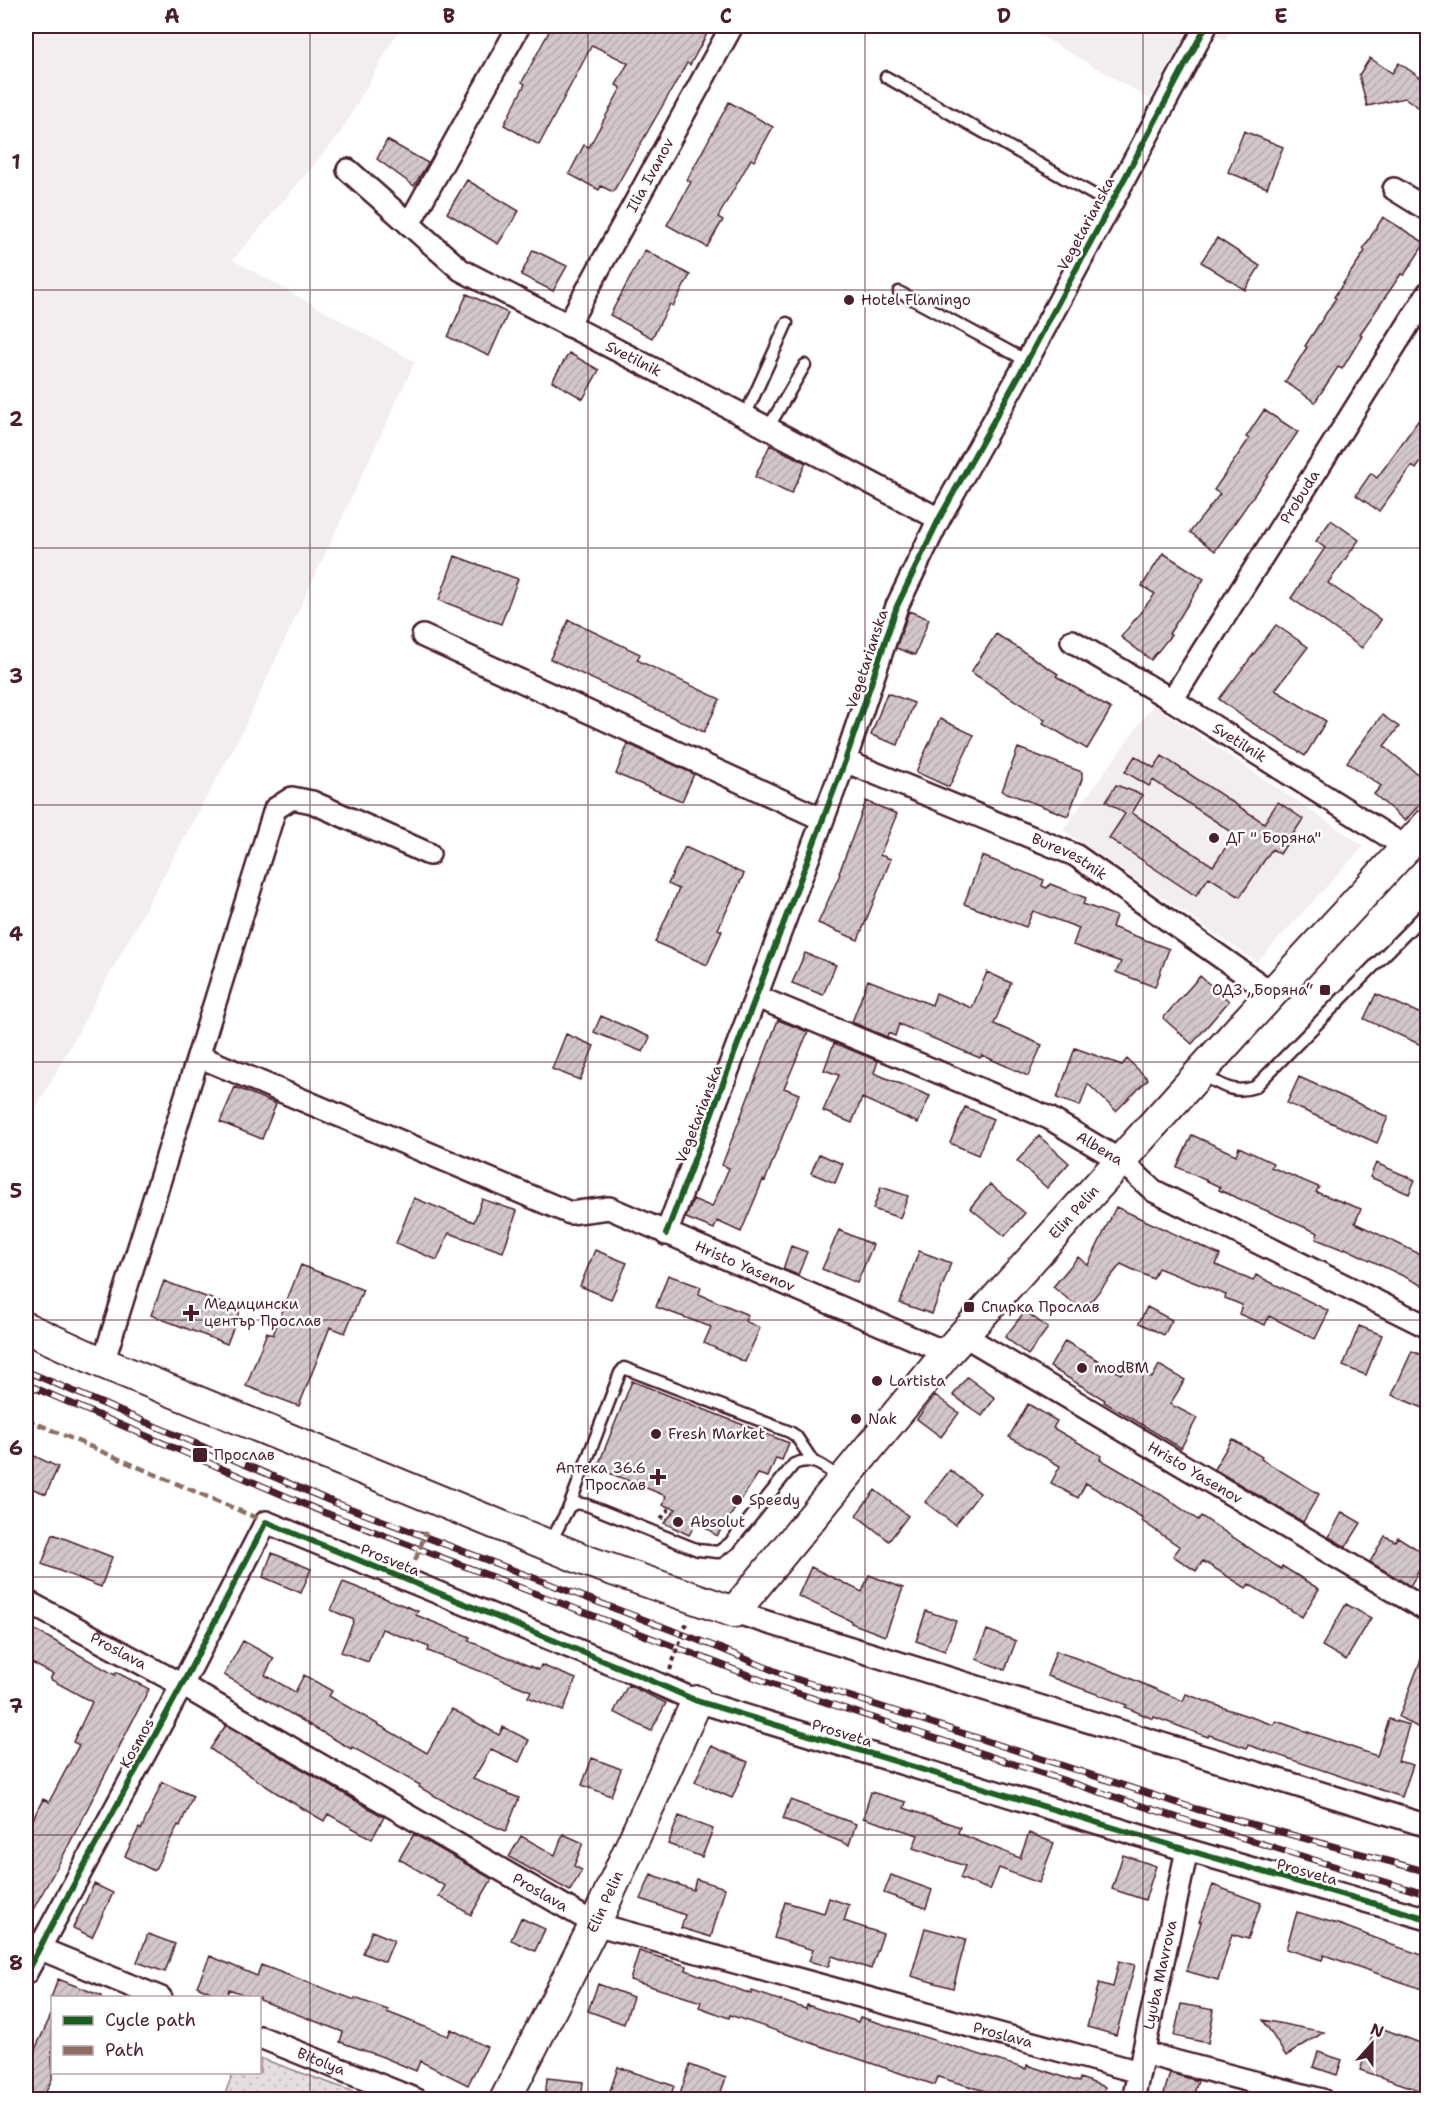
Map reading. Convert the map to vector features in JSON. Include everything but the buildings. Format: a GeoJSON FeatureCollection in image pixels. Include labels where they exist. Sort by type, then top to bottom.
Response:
{"type":"FeatureCollection","features":[{"type":"Feature","properties":{"kind":"street"},"geometry":{"type":"LineString","coordinates":[[409,224],[519,26]]}},
{"type":"Feature","properties":{"kind":"street","name":"Ilia Ivanov"},"geometry":{"type":"LineString","coordinates":[[568,325],[732,26]]}},
{"type":"Feature","properties":{"kind":"street","name":"Vegetarianska"},"geometry":{"type":"LineString","coordinates":[[666,1234],[845,761],[897,606],[939,519],[1206,26]]}},
{"type":"Feature","properties":{"kind":"street","name":"Svetilnik"},"geometry":{"type":"LineString","coordinates":[[348,170],[461,270],[939,519]]}},
{"type":"Feature","properties":{"kind":"street"},"geometry":{"type":"LineString","coordinates":[[1394,189],[1428,210]]}},
{"type":"Feature","properties":{"kind":"street","name":"Probuda"},"geometry":{"type":"LineString","coordinates":[[1172,700],[1428,293]]}},
{"type":"Feature","properties":{"kind":"street"},"geometry":{"type":"LineString","coordinates":[[423,636],[822,819]]}},
{"type":"Feature","properties":{"kind":"street","name":"Svetilnik"},"geometry":{"type":"LineString","coordinates":[[1072,641],[1172,700],[1407,848]]}},
{"type":"Feature","properties":{"kind":"street","name":"Burevestnik"},"geometry":{"type":"LineString","coordinates":[[845,761],[1075,855],[1272,993]]}},
{"type":"Feature","properties":{"kind":"street"},"geometry":{"type":"LineString","coordinates":[[103,1363],[275,809],[292,798],[312,802],[429,854]]}},
{"type":"Feature","properties":{"kind":"street","name":"Elin Pelin"},"geometry":{"type":"LineString","coordinates":[[734,1612],[955,1344],[1428,824]]}},
{"type":"Feature","properties":{"kind":"street","name":"Albena"},"geometry":{"type":"LineString","coordinates":[[757,997],[1049,1118],[1121,1161],[1154,1191],[1428,1327]]}},
{"type":"Feature","properties":{"kind":"street","name":"Hristo Yasenov"},"geometry":{"type":"LineString","coordinates":[[198,1056],[570,1213],[609,1208],[666,1234],[955,1344],[1428,1611]]}},
{"type":"Feature","properties":{"kind":"street"},"geometry":{"type":"LineString","coordinates":[[26,1328],[103,1363],[587,1561],[734,1612],[1428,1826]]}},
{"type":"Feature","properties":{"kind":"street","name":"Kosmos"},"geometry":{"type":"LineString","coordinates":[[26,1974],[32,1946],[182,1685],[266,1522]]}},
{"type":"Feature","properties":{"kind":"street","name":"Prosveta"},"geometry":{"type":"LineString","coordinates":[[266,1522],[697,1701],[1187,1850],[1428,1919]]}},
{"type":"Feature","properties":{"kind":"street","name":"Proslava"},"geometry":{"type":"LineString","coordinates":[[26,1601],[182,1685],[595,1924],[1141,2063],[1322,2100]]}},
{"type":"Feature","properties":{"kind":"street","name":"Elin Pelin"},"geometry":{"type":"LineString","coordinates":[[505,2100],[595,1924],[697,1701]]}},
{"type":"Feature","properties":{"kind":"street","name":"Lyuba Mavrova"},"geometry":{"type":"LineString","coordinates":[[1133,2100],[1187,1850]]}},
{"type":"Feature","properties":{"kind":"street"},"geometry":{"type":"LineString","coordinates":[[32,1946],[156,1996]]}},
{"type":"Feature","properties":{"kind":"street","name":"Bitolya"},"geometry":{"type":"LineString","coordinates":[[261,2037],[417,2100]]}},
{"type":"Feature","properties":{"kind":"lane"},"geometry":{"type":"LineString","coordinates":[[886,77],[1110,204]]}},
{"type":"Feature","properties":{"kind":"lane"},"geometry":{"type":"LineString","coordinates":[[899,292],[1027,360]]}},
{"type":"Feature","properties":{"kind":"lane"},"geometry":{"type":"LineString","coordinates":[[745,416],[787,323]]}},
{"type":"Feature","properties":{"kind":"lane"},"geometry":{"type":"LineString","coordinates":[[768,428],[805,365]]}},
{"type":"Feature","properties":{"kind":"lane"},"geometry":{"type":"LineString","coordinates":[[1200,1073],[1231,1090],[1244,1091],[1255,1087],[1428,911]]}},
{"type":"Feature","properties":{"kind":"lane"},"geometry":{"type":"LineString","coordinates":[[549,1546],[569,1507],[620,1373],[624,1368],[790,1432],[796,1436],[812,1460],[842,1480]]}},
{"type":"Feature","properties":{"kind":"lane"},"geometry":{"type":"LineString","coordinates":[[569,1507],[576,1503],[587,1505],[698,1550],[718,1552],[730,1543],[794,1464],[803,1460],[812,1460]]}},
{"type":"Feature","properties":{"kind":"path"},"geometry":{"type":"LineString","coordinates":[[670,1671],[688,1619]]}},
{"type":"Feature","properties":{"kind":"shaded area"},"geometry":{"type":"Polygon","coordinates":[[[26,26],[401,26],[340,134],[233,260],[415,362],[239,738],[26,1127],[26,26]]]}},
{"type":"Feature","properties":{"kind":"shaded area"},"geometry":{"type":"Polygon","coordinates":[[[1024,26],[1191,26],[1150,99],[1024,26]]]}},
{"type":"Feature","properties":{"kind":"shaded area"},"geometry":{"type":"Polygon","coordinates":[[[1198,26],[1233,26],[1225,40],[1198,26]]]}},
{"type":"Feature","properties":{"kind":"shaded area","name":"ДГ \" Боряна\""},"geometry":{"type":"Polygon","coordinates":[[[1153,705],[1364,846],[1257,962],[1063,830],[1153,705]]]}},
{"type":"Feature","properties":{"kind":"shaded area"},"geometry":{"type":"Polygon","coordinates":[[[261,2058],[374,2099],[223,2099],[233,2074],[261,2074],[261,2058]]]}},
{"type":"Feature","properties":{"kind":"railway"},"geometry":{"type":"LineString","coordinates":[[26,1371],[328,1500],[787,1676],[1196,1809],[1428,1872]]}},
{"type":"Feature","properties":{"kind":"railway"},"geometry":{"type":"LineString","coordinates":[[26,1384],[318,1510],[782,1688],[1185,1820],[1428,1895]]}},
{"type":"Feature","properties":{"kind":"marked path"},"geometry":{"type":"LineString","coordinates":[[26,1419],[266,1522]]}},
{"type":"Feature","properties":{"kind":"marked path"},"geometry":{"type":"LineString","coordinates":[[415,1561],[426,1532]]}},
{"type":"Feature","properties":{"kind":"cycle path"},"geometry":{"type":"LineString","coordinates":[[666,1234],[845,761],[897,606],[939,519],[1027,361],[1206,26]]}},
{"type":"Feature","properties":{"kind":"cycle path"},"geometry":{"type":"LineString","coordinates":[[26,1973],[182,1685],[266,1522],[697,1701],[1187,1850],[1428,1919]]}},
{"type":"Feature","properties":{"kind":"place","name":"Hotel Flamingo"},"geometry":{"type":"Point","coordinates":[849,300]}},
{"type":"Feature","properties":{"kind":"place","name":"ДГ \" Боряна\""},"geometry":{"type":"Point","coordinates":[1214,838]}},
{"type":"Feature","properties":{"kind":"place","name":"ОДЗ „Боряна“"},"geometry":{"type":"Point","coordinates":[1325,990]}},
{"type":"Feature","properties":{"kind":"place","name":"Спирка Прослав"},"geometry":{"type":"Point","coordinates":[969,1307]}},
{"type":"Feature","properties":{"kind":"place","name":"Медицински център Прослав"},"geometry":{"type":"Point","coordinates":[191,1313]}},
{"type":"Feature","properties":{"kind":"place","name":"modBM"},"geometry":{"type":"Point","coordinates":[1082,1368]}},
{"type":"Feature","properties":{"kind":"place","name":"Lartista"},"geometry":{"type":"Point","coordinates":[877,1381]}},
{"type":"Feature","properties":{"kind":"place","name":"Nak"},"geometry":{"type":"Point","coordinates":[856,1419]}},
{"type":"Feature","properties":{"kind":"place","name":"Fresh Market"},"geometry":{"type":"Point","coordinates":[656,1434]}},
{"type":"Feature","properties":{"kind":"place","name":"Прослав"},"geometry":{"type":"Point","coordinates":[200,1455]}},
{"type":"Feature","properties":{"kind":"place","name":"Аптека 36.6 Прослав"},"geometry":{"type":"Point","coordinates":[658,1477]}},
{"type":"Feature","properties":{"kind":"place","name":"Speedy"},"geometry":{"type":"Point","coordinates":[737,1500]}},
{"type":"Feature","properties":{"kind":"place","name":"Absolut"},"geometry":{"type":"Point","coordinates":[678,1522]}}]}
